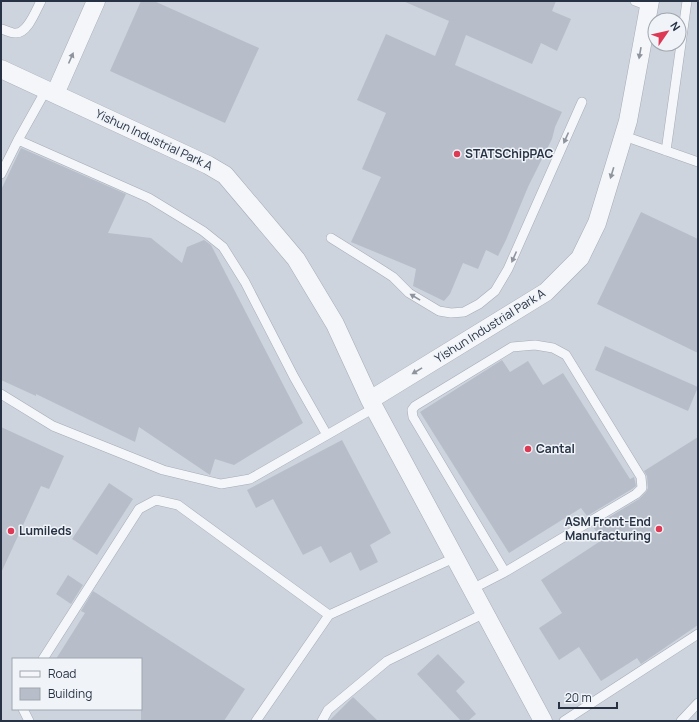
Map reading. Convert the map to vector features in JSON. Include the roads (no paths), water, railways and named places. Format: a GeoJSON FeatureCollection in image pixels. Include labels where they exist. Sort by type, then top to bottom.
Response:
{"type":"FeatureCollection","features":[{"type":"Feature","properties":{"kind":"street"},"geometry":{"type":"LineString","coordinates":[[51,92],[96,1]]}},
{"type":"Feature","properties":{"kind":"street","name":"Yishun Industrial Park A"},"geometry":{"type":"LineString","coordinates":[[372,404],[546,292],[580,258],[597,223],[628,121],[644,3]]}},
{"type":"Feature","properties":{"kind":"street","name":"Yishun Industrial Park A"},"geometry":{"type":"LineString","coordinates":[[1,69],[208,165],[225,175],[296,259],[335,324],[372,404],[542,721]]}},
{"type":"Feature","properties":{"kind":"lane"},"geometry":{"type":"LineString","coordinates":[[1,29],[15,34],[22,32],[27,28],[41,1]]}},
{"type":"Feature","properties":{"kind":"lane"},"geometry":{"type":"LineString","coordinates":[[666,151],[687,1]]}},
{"type":"Feature","properties":{"kind":"lane"},"geometry":{"type":"LineString","coordinates":[[1,174],[18,140],[51,92]]}},
{"type":"Feature","properties":{"kind":"lane"},"geometry":{"type":"LineString","coordinates":[[331,238],[380,268],[393,277],[409,293],[439,311],[452,313],[464,312],[479,304],[495,291],[508,269],[582,102]]}},
{"type":"Feature","properties":{"kind":"lane"},"geometry":{"type":"LineString","coordinates":[[624,136],[698,162]]}},
{"type":"Feature","properties":{"kind":"lane"},"geometry":{"type":"LineString","coordinates":[[18,140],[149,198],[203,231],[223,247],[245,282],[294,377],[327,435]]}},
{"type":"Feature","properties":{"kind":"lane"},"geometry":{"type":"LineString","coordinates":[[472,589],[505,572],[636,494],[642,488],[641,477],[566,355],[553,348],[535,345],[512,347],[415,406],[412,410],[413,416],[505,572]]}},
{"type":"Feature","properties":{"kind":"lane"},"geometry":{"type":"LineString","coordinates":[[1,394],[53,426],[163,470],[221,484],[250,479],[327,435],[372,404]]}},
{"type":"Feature","properties":{"kind":"lane"},"geometry":{"type":"LineString","coordinates":[[44,658],[139,508],[156,500],[178,505],[329,615]]}},
{"type":"Feature","properties":{"kind":"lane"},"geometry":{"type":"LineString","coordinates":[[256,721],[329,615],[454,558]]}},
{"type":"Feature","properties":{"kind":"lane"},"geometry":{"type":"LineString","coordinates":[[322,721],[328,710],[387,661],[485,613]]}},
{"type":"Feature","properties":{"kind":"lane"},"geometry":{"type":"LineString","coordinates":[[564,721],[698,634]]}},
{"type":"Feature","properties":{"kind":"lane"},"geometry":{"type":"LineString","coordinates":[[681,721],[698,703]]}},
{"type":"Feature","properties":{"kind":"lane"},"geometry":{"type":"LineString","coordinates":[[24,710],[29,721]]}},
{"type":"Feature","properties":{"kind":"place","name":"STATSChipPAC"},"geometry":{"type":"Point","coordinates":[457,154]}},
{"type":"Feature","properties":{"kind":"place","name":"Cantal"},"geometry":{"type":"Point","coordinates":[528,449]}},
{"type":"Feature","properties":{"kind":"place","name":"ASM Front-End Manufacturing"},"geometry":{"type":"Point","coordinates":[659,529]}},
{"type":"Feature","properties":{"kind":"place","name":"Lumileds"},"geometry":{"type":"Point","coordinates":[11,531]}}]}
